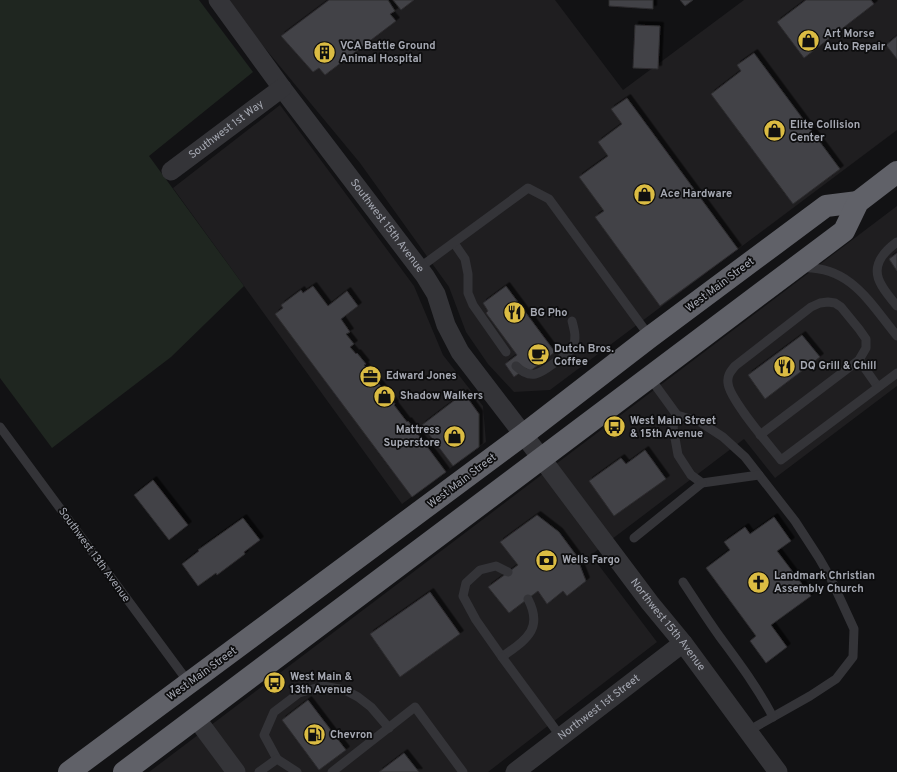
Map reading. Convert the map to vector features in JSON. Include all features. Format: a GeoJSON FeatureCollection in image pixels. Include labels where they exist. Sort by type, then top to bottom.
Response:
{"type":"FeatureCollection","features":[{"type":"Feature","properties":{"kind":"highway"},"geometry":{"type":"LineString","coordinates":[[124,772],[844,231],[858,202],[897,172]]}},
{"type":"Feature","properties":{"kind":"highway","name":"West Main Street"},"geometry":{"type":"LineString","coordinates":[[69,772],[523,435],[650,337],[826,206],[858,202]]}},
{"type":"Feature","properties":{"kind":"street","name":"Southwest 15th Avenue"},"geometry":{"type":"LineString","coordinates":[[218,0],[282,88],[419,268],[436,294],[446,325],[460,352],[542,459]]}},
{"type":"Feature","properties":{"kind":"street","name":"Southwest 1st Way"},"geometry":{"type":"LineString","coordinates":[[171,171],[282,88]]}},
{"type":"Feature","properties":{"kind":"street","name":"Northwest 15th Avenue"},"geometry":{"type":"LineString","coordinates":[[542,459],[650,603],[683,643],[778,772]]}},
{"type":"Feature","properties":{"kind":"street","name":"Northwest 1st Street"},"geometry":{"type":"LineString","coordinates":[[515,772],[683,643]]}},
{"type":"Feature","properties":{"kind":"street"},"geometry":{"type":"LineString","coordinates":[[196,718],[236,772]]}},
{"type":"Feature","properties":{"kind":"lane"},"geometry":{"type":"LineString","coordinates":[[419,268],[528,188],[549,198],[650,337]]}},
{"type":"Feature","properties":{"kind":"lane"},"geometry":{"type":"LineString","coordinates":[[454,242],[465,259],[468,274],[468,293],[473,305],[506,352]]}},
{"type":"Feature","properties":{"kind":"lane"},"geometry":{"type":"LineString","coordinates":[[897,242],[887,249],[880,260],[877,271],[881,286],[897,306]]}},
{"type":"Feature","properties":{"kind":"lane"},"geometry":{"type":"LineString","coordinates":[[795,269],[811,268],[837,274],[849,281],[858,288],[897,335]]}},
{"type":"Feature","properties":{"kind":"lane"},"geometry":{"type":"LineString","coordinates":[[760,435],[859,360],[866,348],[866,339],[841,308],[835,303],[820,303],[800,315],[735,366],[729,374],[728,384],[731,394],[760,435],[781,460],[897,373]]}},
{"type":"Feature","properties":{"kind":"lane"},"geometry":{"type":"LineString","coordinates":[[516,366],[522,372],[528,374],[540,373],[570,351],[574,345],[575,335],[572,321]]}},
{"type":"Feature","properties":{"kind":"lane"},"geometry":{"type":"LineString","coordinates":[[859,360],[878,388]]}},
{"type":"Feature","properties":{"kind":"lane"},"geometry":{"type":"LineString","coordinates":[[650,378],[678,415],[700,422],[723,437],[745,457],[795,521],[819,558],[854,629],[853,657],[836,679],[810,696],[748,731]]}},
{"type":"Feature","properties":{"kind":"lane"},"geometry":{"type":"LineString","coordinates":[[678,415],[673,427],[678,455],[691,474],[702,483]]}},
{"type":"Feature","properties":{"kind":"lane","name":"Southwest 13th Avenue"},"geometry":{"type":"LineString","coordinates":[[0,426],[189,683]]}},
{"type":"Feature","properties":{"kind":"lane"},"geometry":{"type":"LineString","coordinates":[[634,538],[702,483],[759,475]]}},
{"type":"Feature","properties":{"kind":"lane"},"geometry":{"type":"LineString","coordinates":[[508,572],[496,566],[480,570],[466,583],[463,596],[476,620],[561,737]]}},
{"type":"Feature","properties":{"kind":"lane"},"geometry":{"type":"LineString","coordinates":[[683,582],[764,700],[773,717]]}},
{"type":"Feature","properties":{"kind":"lane"},"geometry":{"type":"LineString","coordinates":[[502,657],[532,632],[535,618],[528,599]]}},
{"type":"Feature","properties":{"kind":"lane"},"geometry":{"type":"LineString","coordinates":[[297,772],[277,759],[264,735],[274,712],[299,693],[323,686],[345,690],[358,696],[371,707],[389,728]]}},
{"type":"Feature","properties":{"kind":"lane"},"geometry":{"type":"LineString","coordinates":[[332,772],[415,708],[463,772]]}},
{"type":"Feature","properties":{"kind":"lane"},"geometry":{"type":"LineString","coordinates":[[259,772],[277,759]]}},
{"type":"Feature","properties":{"kind":"shaded area"},"geometry":{"type":"Polygon","coordinates":[[[0,0],[199,0],[253,72],[149,156],[244,286],[171,357],[52,448],[0,378],[0,0]]]}},
{"type":"Feature","properties":{"kind":"shaded area"},"geometry":{"type":"Polygon","coordinates":[[[225,0],[555,0],[623,90],[744,0],[897,0],[897,130],[550,390],[514,392],[488,364],[466,332],[449,287],[360,163],[225,0]]]}},
{"type":"Feature","properties":{"kind":"shaded area"},"geometry":{"type":"Polygon","coordinates":[[[280,105],[414,286],[443,355],[483,406],[486,442],[402,504],[173,188],[280,105]]]}},
{"type":"Feature","properties":{"kind":"shaded area"},"geometry":{"type":"Polygon","coordinates":[[[897,206],[897,386],[775,478],[744,439],[591,555],[657,642],[488,772],[149,772],[897,206]]]}},
{"type":"Feature","properties":{"kind":"building","name":"VCA Battle Ground Animal Hospital"},"geometry":{"type":"Polygon","coordinates":[[[329,0],[388,0],[395,11],[390,14],[396,21],[325,75],[319,68],[313,72],[281,36],[329,0]]]}},
{"type":"Feature","properties":{"kind":"building"},"geometry":{"type":"Polygon","coordinates":[[[393,0],[414,0],[401,10],[393,0]]]}},
{"type":"Feature","properties":{"kind":"building"},"geometry":{"type":"Polygon","coordinates":[[[609,0],[653,0],[653,9],[609,6],[609,0]]]}},
{"type":"Feature","properties":{"kind":"building"},"geometry":{"type":"Polygon","coordinates":[[[680,0],[693,0],[685,6],[680,0]]]}},
{"type":"Feature","properties":{"kind":"building","name":"Art Morse Auto Repair"},"geometry":{"type":"Polygon","coordinates":[[[806,0],[871,0],[874,4],[804,58],[777,22],[806,0]]]}},
{"type":"Feature","properties":{"kind":"building"},"geometry":{"type":"Polygon","coordinates":[[[635,25],[660,26],[658,69],[633,68],[635,25]]]}},
{"type":"Feature","properties":{"kind":"building"},"geometry":{"type":"Polygon","coordinates":[[[897,36],[897,59],[886,45],[897,36]]]}},
{"type":"Feature","properties":{"kind":"building","name":"Elite Collision Center"},"geometry":{"type":"Polygon","coordinates":[[[754,53],[840,169],[793,204],[711,94],[741,71],[737,65],[754,53]]]}},
{"type":"Feature","properties":{"kind":"building","name":"Ace Hardware"},"geometry":{"type":"Polygon","coordinates":[[[627,98],[738,249],[660,306],[595,217],[604,211],[579,177],[608,156],[598,142],[622,124],[611,109],[627,98]]]}},
{"type":"Feature","properties":{"kind":"building"},"geometry":{"type":"Polygon","coordinates":[[[897,253],[897,271],[889,259],[897,253]]]}},
{"type":"Feature","properties":{"kind":"building"},"geometry":{"type":"Polygon","coordinates":[[[313,286],[328,306],[347,291],[358,306],[341,319],[350,332],[346,334],[354,344],[350,347],[366,364],[364,365],[446,472],[412,497],[275,314],[283,308],[281,305],[301,290],[303,293],[313,286]]]}},
{"type":"Feature","properties":{"kind":"building"},"geometry":{"type":"Polygon","coordinates":[[[506,286],[555,352],[529,372],[526,368],[514,377],[505,364],[517,355],[486,313],[488,311],[483,303],[506,286]]]}},
{"type":"Feature","properties":{"kind":"building","name":"DQ Grill & Chill"},"geometry":{"type":"Polygon","coordinates":[[[802,335],[820,357],[765,399],[748,375],[802,335]]]}},
{"type":"Feature","properties":{"kind":"building","name":"Mattress Superstore"},"geometry":{"type":"Polygon","coordinates":[[[464,393],[479,414],[479,447],[453,466],[422,425],[464,393]]]}},
{"type":"Feature","properties":{"kind":"building"},"geometry":{"type":"Polygon","coordinates":[[[645,450],[666,479],[614,516],[589,481],[621,458],[626,464],[645,450]]]}},
{"type":"Feature","properties":{"kind":"building"},"geometry":{"type":"Polygon","coordinates":[[[153,480],[188,525],[169,540],[134,495],[153,480]]]}},
{"type":"Feature","properties":{"kind":"building","name":"Wells Fargo"},"geometry":{"type":"Polygon","coordinates":[[[537,515],[559,532],[576,555],[586,581],[567,596],[563,591],[547,604],[538,591],[509,613],[488,587],[518,565],[500,542],[537,515]]]}},
{"type":"Feature","properties":{"kind":"building","name":"Landmark Christian Assembly Church"},"geometry":{"type":"Polygon","coordinates":[[[774,517],[791,541],[777,551],[811,596],[771,625],[787,647],[766,663],[750,641],[756,636],[706,568],[730,550],[724,542],[745,527],[750,534],[774,517]]]}},
{"type":"Feature","properties":{"kind":"building"},"geometry":{"type":"Polygon","coordinates":[[[243,518],[260,540],[244,552],[245,554],[217,575],[216,573],[198,586],[182,564],[199,551],[198,550],[243,518]]]}},
{"type":"Feature","properties":{"kind":"building"},"geometry":{"type":"Polygon","coordinates":[[[430,592],[460,634],[400,677],[370,634],[430,592]]]}},
{"type":"Feature","properties":{"kind":"building","name":"Chevron"},"geometry":{"type":"Polygon","coordinates":[[[308,700],[346,750],[319,770],[282,720],[308,700]]]}},
{"type":"Feature","properties":{"kind":"building"},"geometry":{"type":"Polygon","coordinates":[[[404,753],[419,772],[379,772],[404,753]]]}},
{"type":"Feature","properties":{"kind":"place","name":"Art Morse Auto Repair"},"geometry":{"type":"Point","coordinates":[809,40]}},
{"type":"Feature","properties":{"kind":"place","name":"VCA Battle Ground Animal Hospital"},"geometry":{"type":"Point","coordinates":[325,52]}},
{"type":"Feature","properties":{"kind":"place","name":"Elite Collision Center"},"geometry":{"type":"Point","coordinates":[775,131]}},
{"type":"Feature","properties":{"kind":"place","name":"Ace Hardware"},"geometry":{"type":"Point","coordinates":[644,194]}},
{"type":"Feature","properties":{"kind":"place","name":"BG Pho"},"geometry":{"type":"Point","coordinates":[515,313]}},
{"type":"Feature","properties":{"kind":"place","name":"Dutch Bros. Coffee"},"geometry":{"type":"Point","coordinates":[538,355]}},
{"type":"Feature","properties":{"kind":"place","name":"DQ Grill & Chill"},"geometry":{"type":"Point","coordinates":[784,366]}},
{"type":"Feature","properties":{"kind":"place","name":"Edward Jones"},"geometry":{"type":"Point","coordinates":[371,376]}},
{"type":"Feature","properties":{"kind":"place","name":"Shadow Walkers"},"geometry":{"type":"Point","coordinates":[385,396]}},
{"type":"Feature","properties":{"kind":"place","name":"West Main Street & 15th Avenue"},"geometry":{"type":"Point","coordinates":[615,427]}},
{"type":"Feature","properties":{"kind":"place","name":"Mattress Superstore"},"geometry":{"type":"Point","coordinates":[455,436]}},
{"type":"Feature","properties":{"kind":"place","name":"Wells Fargo"},"geometry":{"type":"Point","coordinates":[546,560]}},
{"type":"Feature","properties":{"kind":"place","name":"Landmark Christian Assembly Church"},"geometry":{"type":"Point","coordinates":[758,582]}},
{"type":"Feature","properties":{"kind":"place","name":"West Main & 13th Avenue"},"geometry":{"type":"Point","coordinates":[275,683]}},
{"type":"Feature","properties":{"kind":"place","name":"Chevron"},"geometry":{"type":"Point","coordinates":[314,735]}}]}
